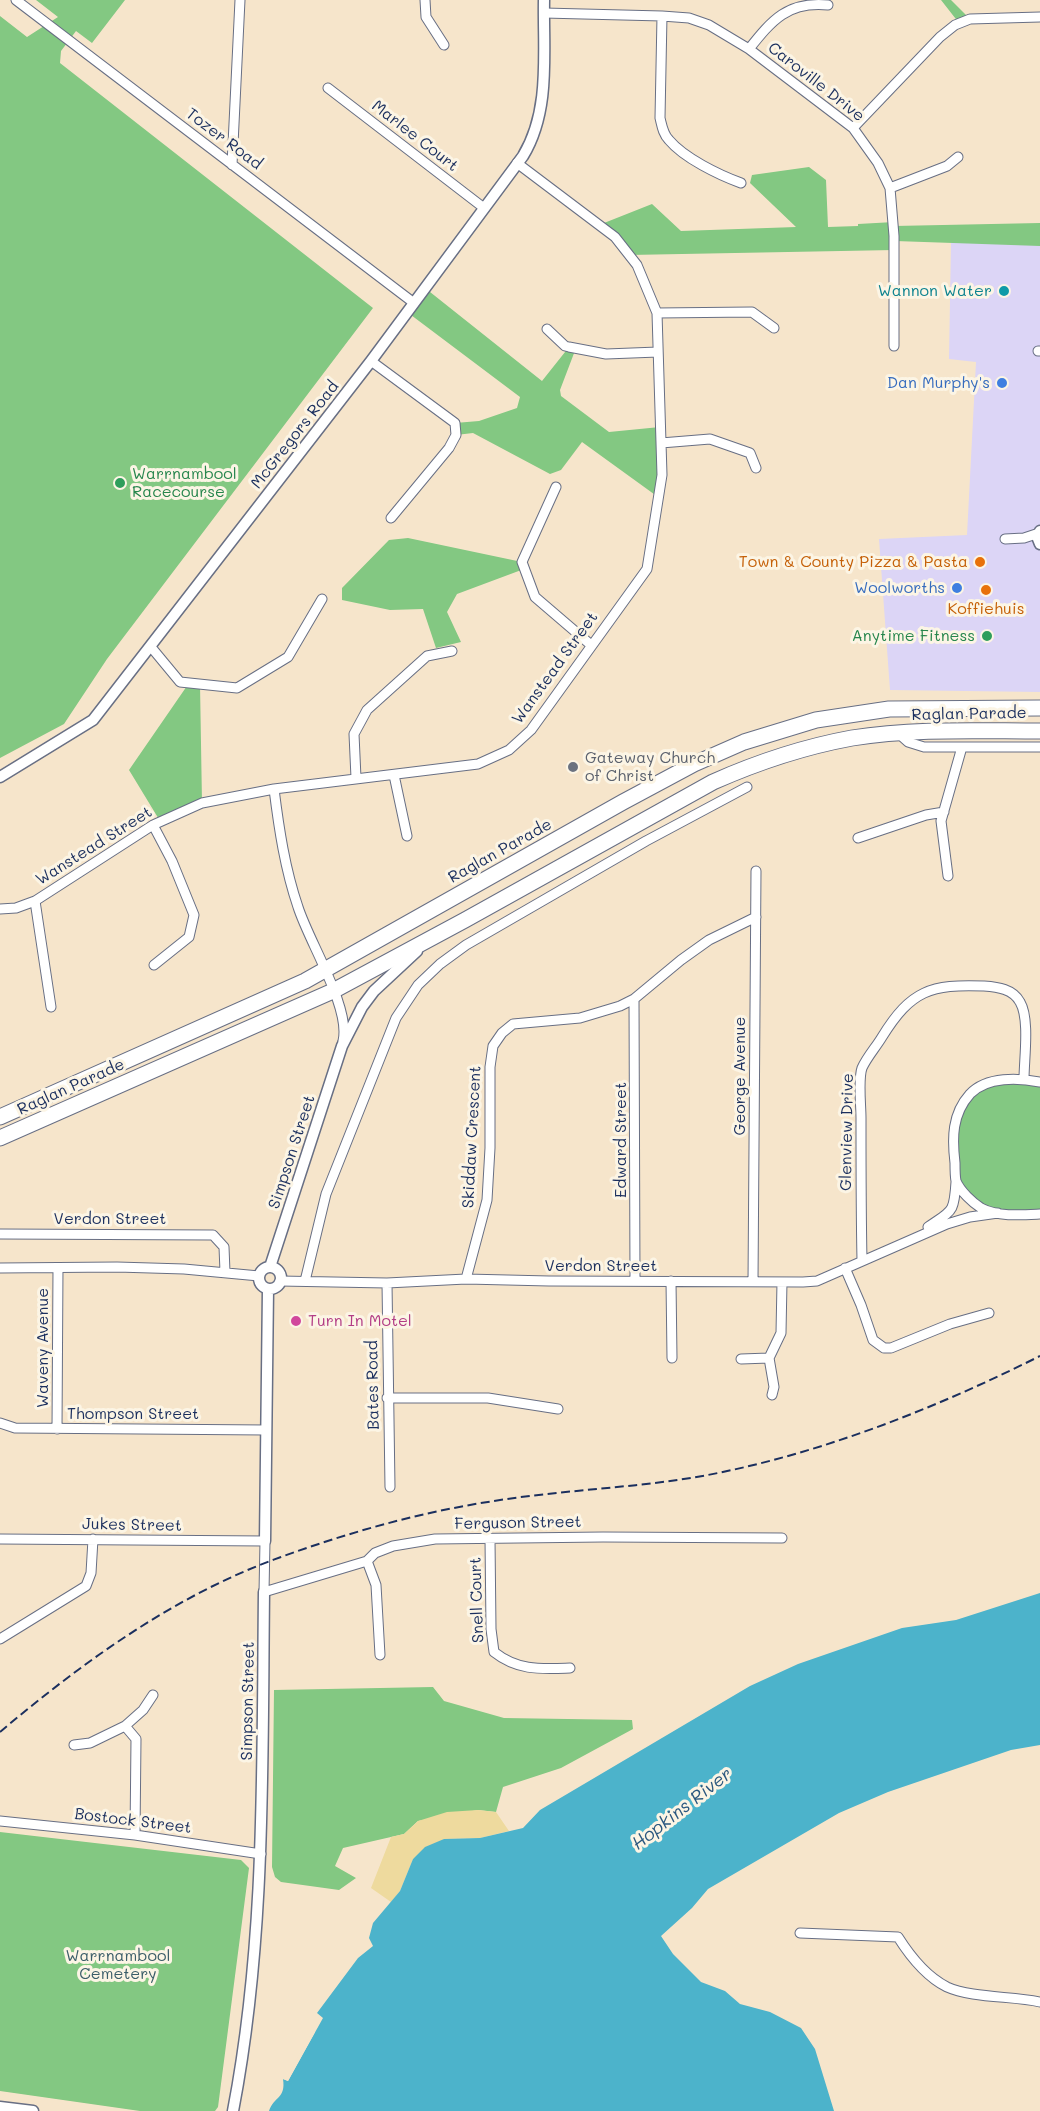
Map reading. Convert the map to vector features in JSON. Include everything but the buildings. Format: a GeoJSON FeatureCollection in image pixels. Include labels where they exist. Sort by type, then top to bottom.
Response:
{"type":"FeatureCollection","features":[{"type":"Feature","properties":{"kind":"highway","name":"Raglan Parade"},"geometry":{"type":"LineString","coordinates":[[0,1117],[305,981],[623,802],[719,752],[779,730],[816,720],[889,709],[1040,708]]}},
{"type":"Feature","properties":{"kind":"highway","name":"Raglan Parade"},"geometry":{"type":"LineString","coordinates":[[0,1138],[333,991],[713,782],[784,754],[853,738],[898,733],[1040,731]]}},
{"type":"Feature","properties":{"kind":"highway"},"geometry":{"type":"LineString","coordinates":[[623,802],[636,824]]}},
{"type":"Feature","properties":{"kind":"street","name":"Tozer Road"},"geometry":{"type":"LineString","coordinates":[[16,0],[414,303]]}},
{"type":"Feature","properties":{"kind":"street"},"geometry":{"type":"LineString","coordinates":[[232,165],[240,0]]}},
{"type":"Feature","properties":{"kind":"street"},"geometry":{"type":"LineString","coordinates":[[425,0],[426,17],[444,45]]}},
{"type":"Feature","properties":{"kind":"street","name":"McGregors Road"},"geometry":{"type":"LineString","coordinates":[[0,777],[93,720],[371,361],[517,163],[530,144],[540,117],[543,87],[544,0]]}},
{"type":"Feature","properties":{"kind":"street"},"geometry":{"type":"LineString","coordinates":[[749,49],[766,28],[782,14],[795,7],[814,4],[828,5]]}},
{"type":"Feature","properties":{"kind":"street","name":"Caroville Drive"},"geometry":{"type":"LineString","coordinates":[[544,13],[662,16],[689,18],[709,25],[749,49],[854,128],[878,163],[891,188],[894,236],[894,346]]}},
{"type":"Feature","properties":{"kind":"street"},"geometry":{"type":"LineString","coordinates":[[662,16],[660,118],[663,132],[675,146],[716,175],[741,183]]}},
{"type":"Feature","properties":{"kind":"street"},"geometry":{"type":"LineString","coordinates":[[854,128],[940,37],[955,25],[970,19],[1040,17]]}},
{"type":"Feature","properties":{"kind":"street","name":"Marlee Court"},"geometry":{"type":"LineString","coordinates":[[328,87],[484,208]]}},
{"type":"Feature","properties":{"kind":"street"},"geometry":{"type":"LineString","coordinates":[[891,188],[947,166],[958,157]]}},
{"type":"Feature","properties":{"kind":"street","name":"Wanstead Street"},"geometry":{"type":"LineString","coordinates":[[0,909],[16,908],[35,901],[153,825],[202,803],[274,789],[478,764],[508,750],[531,730],[647,569],[662,475],[657,313],[637,265],[615,237],[517,163]]}},
{"type":"Feature","properties":{"kind":"street"},"geometry":{"type":"LineString","coordinates":[[657,313],[752,312],[774,328]]}},
{"type":"Feature","properties":{"kind":"street"},"geometry":{"type":"LineString","coordinates":[[548,329],[565,346],[606,354],[658,352]]}},
{"type":"Feature","properties":{"kind":"street"},"geometry":{"type":"LineString","coordinates":[[371,361],[455,423],[456,435],[449,448],[391,518]]}},
{"type":"Feature","properties":{"kind":"street"},"geometry":{"type":"LineString","coordinates":[[661,443],[710,439],[750,453],[756,468]]}},
{"type":"Feature","properties":{"kind":"street"},"geometry":{"type":"LineString","coordinates":[[556,487],[522,562],[535,597],[591,645]]}},
{"type":"Feature","properties":{"kind":"street"},"geometry":{"type":"LineString","coordinates":[[1005,539],[1040,538]]}},
{"type":"Feature","properties":{"kind":"street"},"geometry":{"type":"LineString","coordinates":[[151,647],[180,682],[237,688],[288,657],[322,599]]}},
{"type":"Feature","properties":{"kind":"street"},"geometry":{"type":"LineString","coordinates":[[356,778],[354,734],[367,710],[427,656],[452,651]]}},
{"type":"Feature","properties":{"kind":"street","name":"Raglan Parade"},"geometry":{"type":"LineString","coordinates":[[898,733],[917,746],[1040,747]]}},
{"type":"Feature","properties":{"kind":"street"},"geometry":{"type":"LineString","coordinates":[[948,876],[942,831],[944,812],[962,747]]}},
{"type":"Feature","properties":{"kind":"street"},"geometry":{"type":"LineString","coordinates":[[394,775],[407,836]]}},
{"type":"Feature","properties":{"kind":"street"},"geometry":{"type":"LineString","coordinates":[[305,1281],[326,1194],[396,1018],[418,985],[466,945],[646,841],[747,787]]}},
{"type":"Feature","properties":{"kind":"street","name":"Simpson Street"},"geometry":{"type":"LineString","coordinates":[[270,1267],[345,1034],[344,1019],[325,969],[309,936],[290,879],[274,789]]}},
{"type":"Feature","properties":{"kind":"street"},"geometry":{"type":"LineString","coordinates":[[858,838],[926,815],[944,812]]}},
{"type":"Feature","properties":{"kind":"street"},"geometry":{"type":"LineString","coordinates":[[636,824],[646,841]]}},
{"type":"Feature","properties":{"kind":"street"},"geometry":{"type":"LineString","coordinates":[[153,825],[172,861],[194,915],[189,938],[154,965]]}},
{"type":"Feature","properties":{"kind":"street","name":"George Avenue"},"geometry":{"type":"LineString","coordinates":[[753,1282],[756,871]]}},
{"type":"Feature","properties":{"kind":"street"},"geometry":{"type":"LineString","coordinates":[[35,901],[51,1007]]}},
{"type":"Feature","properties":{"kind":"street","name":"Skiddaw Crescent"},"geometry":{"type":"LineString","coordinates":[[466,1279],[487,1200],[490,1148],[490,1067],[493,1046],[502,1033],[513,1024],[580,1018],[598,1014],[634,999],[697,948],[723,932],[756,917]]}},
{"type":"Feature","properties":{"kind":"street","name":"Simpson Street"},"geometry":{"type":"LineString","coordinates":[[342,1046],[362,1007],[381,983],[418,950],[465,920]]}},
{"type":"Feature","properties":{"kind":"street","name":"Glenview Drive"},"geometry":{"type":"LineString","coordinates":[[861,1260],[862,1069],[894,1017],[913,998],[942,987],[1001,987],[1018,998],[1022,1005],[1024,1079]]}},
{"type":"Feature","properties":{"kind":"street","name":"Edward Street"},"geometry":{"type":"LineString","coordinates":[[634,999],[635,1281]]}},
{"type":"Feature","properties":{"kind":"street"},"geometry":{"type":"LineString","coordinates":[[1040,1082],[1024,1079],[995,1080],[971,1093],[958,1114],[952,1136],[957,1181],[973,1202],[982,1209],[998,1213],[1040,1214]]}},
{"type":"Feature","properties":{"kind":"street","name":"Verdon Street"},"geometry":{"type":"LineString","coordinates":[[914,1238],[950,1211],[955,1204],[957,1181]]}},
{"type":"Feature","properties":{"kind":"street","name":"Verdon Street"},"geometry":{"type":"LineString","coordinates":[[280,1281],[387,1283],[466,1279],[817,1281],[947,1224],[970,1217],[998,1213]]}},
{"type":"Feature","properties":{"kind":"street","name":"Verdon Street"},"geometry":{"type":"LineString","coordinates":[[0,1234],[213,1234],[225,1247],[225,1272]]}},
{"type":"Feature","properties":{"kind":"street"},"geometry":{"type":"LineString","coordinates":[[0,1268],[117,1267],[225,1272],[259,1276]]}},
{"type":"Feature","properties":{"kind":"street"},"geometry":{"type":"LineString","coordinates":[[270,1267],[278,1271],[280,1281],[275,1287],[268,1289],[262,1286],[259,1276],[264,1269],[270,1267]]}},
{"type":"Feature","properties":{"kind":"street","name":"Waveny Avenue"},"geometry":{"type":"LineString","coordinates":[[57,1429],[58,1268]]}},
{"type":"Feature","properties":{"kind":"street"},"geometry":{"type":"LineString","coordinates":[[845,1268],[861,1305],[870,1334],[878,1345],[884,1348],[891,1348],[950,1324],[989,1312]]}},
{"type":"Feature","properties":{"kind":"street"},"geometry":{"type":"LineString","coordinates":[[671,1281],[672,1358]]}},
{"type":"Feature","properties":{"kind":"street"},"geometry":{"type":"LineString","coordinates":[[772,1395],[774,1387],[769,1358],[781,1333],[782,1282]]}},
{"type":"Feature","properties":{"kind":"street","name":"Bates Road"},"geometry":{"type":"LineString","coordinates":[[387,1283],[390,1486]]}},
{"type":"Feature","properties":{"kind":"street","name":"Simpson Street"},"geometry":{"type":"LineString","coordinates":[[232,2111],[239,2079],[256,1946],[261,1854],[268,1289]]}},
{"type":"Feature","properties":{"kind":"street"},"geometry":{"type":"LineString","coordinates":[[741,1359],[769,1358]]}},
{"type":"Feature","properties":{"kind":"street"},"geometry":{"type":"LineString","coordinates":[[387,1398],[488,1398],[558,1409]]}},
{"type":"Feature","properties":{"kind":"street","name":"Thompson Street"},"geometry":{"type":"LineString","coordinates":[[0,1423],[15,1428],[266,1430]]}},
{"type":"Feature","properties":{"kind":"street","name":"Ferguson Street"},"geometry":{"type":"LineString","coordinates":[[264,1592],[367,1561],[375,1553],[435,1539],[782,1538]]}},
{"type":"Feature","properties":{"kind":"street","name":"Jukes Street"},"geometry":{"type":"LineString","coordinates":[[0,1539],[265,1541]]}},
{"type":"Feature","properties":{"kind":"street"},"geometry":{"type":"LineString","coordinates":[[0,1639],[86,1586],[91,1573],[93,1539]]}},
{"type":"Feature","properties":{"kind":"street","name":"Snell Court"},"geometry":{"type":"LineString","coordinates":[[490,1539],[491,1629],[494,1652],[506,1661],[536,1669],[570,1668]]}},
{"type":"Feature","properties":{"kind":"street"},"geometry":{"type":"LineString","coordinates":[[367,1561],[376,1585],[380,1655]]}},
{"type":"Feature","properties":{"kind":"street"},"geometry":{"type":"LineString","coordinates":[[74,1745],[90,1743],[125,1726],[142,1710],[153,1695]]}},
{"type":"Feature","properties":{"kind":"street"},"geometry":{"type":"LineString","coordinates":[[125,1726],[136,1739],[135,1835]]}},
{"type":"Feature","properties":{"kind":"street","name":"Bostock Street"},"geometry":{"type":"LineString","coordinates":[[0,1821],[135,1835],[261,1854]]}},
{"type":"Feature","properties":{"kind":"street"},"geometry":{"type":"LineString","coordinates":[[800,1933],[898,1937],[908,1954],[948,1987],[975,1994],[1000,1995],[1040,2002]]}},
{"type":"Feature","properties":{"kind":"street"},"geometry":{"type":"LineString","coordinates":[[0,2107],[33,2111]]}},
{"type":"Feature","properties":{"kind":"shaded area"},"geometry":{"type":"Polygon","coordinates":[[[1040,241],[1040,692],[890,690],[879,539],[967,535],[976,362],[949,359],[951,242],[1040,241]]]}},
{"type":"Feature","properties":{"kind":"green space","name":"Warrnambool Racecourse"},"geometry":{"type":"Polygon","coordinates":[[[36,0],[125,0],[92,43],[76,31],[61,51],[60,63],[373,308],[107,659],[64,724],[0,758],[0,16],[27,37],[58,17],[36,0]]]}},
{"type":"Feature","properties":{"kind":"green space"},"geometry":{"type":"Polygon","coordinates":[[[941,0],[951,0],[970,19],[959,23],[941,0]]]}},
{"type":"Feature","properties":{"kind":"green space"},"geometry":{"type":"Polygon","coordinates":[[[809,167],[826,180],[828,227],[894,222],[894,226],[1040,223],[1040,246],[895,241],[894,250],[629,255],[599,225],[652,204],[681,231],[796,227],[750,183],[752,175],[809,167]]]}},
{"type":"Feature","properties":{"kind":"green space"},"geometry":{"type":"Polygon","coordinates":[[[425,288],[542,381],[569,347],[576,348],[560,390],[561,396],[609,432],[660,427],[658,497],[582,442],[561,470],[550,474],[473,433],[456,435],[455,423],[479,421],[517,408],[520,397],[407,312],[425,288]]]}},
{"type":"Feature","properties":{"kind":"green space"},"geometry":{"type":"Polygon","coordinates":[[[408,538],[522,562],[524,569],[457,594],[447,612],[461,642],[436,648],[423,609],[390,610],[342,600],[342,588],[389,540],[408,538]]]}},
{"type":"Feature","properties":{"kind":"green space"},"geometry":{"type":"Polygon","coordinates":[[[189,683],[200,684],[202,803],[160,821],[129,770],[189,683]]]}},
{"type":"Feature","properties":{"kind":"green space"},"geometry":{"type":"Polygon","coordinates":[[[995,1080],[1040,1082],[1040,1214],[982,1209],[957,1181],[958,1114],[971,1093],[995,1080]]]}},
{"type":"Feature","properties":{"kind":"green space"},"geometry":{"type":"Polygon","coordinates":[[[433,1687],[444,1701],[504,1718],[632,1720],[633,1729],[561,1768],[503,1787],[496,1812],[478,1810],[418,1821],[404,1834],[343,1848],[335,1866],[356,1878],[339,1890],[281,1882],[275,1877],[272,1867],[274,1690],[433,1687]]]}},
{"type":"Feature","properties":{"kind":"green space","name":"Warrnambool Cemetery"},"geometry":{"type":"Polygon","coordinates":[[[0,1832],[241,1860],[249,1868],[218,2107],[215,2111],[140,2111],[0,2091],[0,1832]]]}},
{"type":"Feature","properties":{"kind":"sand"},"geometry":{"type":"Polygon","coordinates":[[[478,1810],[496,1812],[509,1831],[480,1838],[444,1839],[413,1859],[400,1891],[391,1902],[371,1888],[391,1837],[404,1834],[418,1821],[447,1812],[478,1810]]]}},
{"type":"Feature","properties":{"kind":"water","name":"Hopkins River"},"geometry":{"type":"Polygon","coordinates":[[[1040,1593],[1040,1745],[1011,1750],[888,1792],[839,1813],[708,1889],[692,1908],[661,1936],[673,1954],[701,1982],[725,1991],[740,2004],[770,2012],[801,2028],[815,2049],[834,2111],[269,2111],[283,2090],[283,2079],[288,2081],[323,2018],[317,2013],[358,1958],[373,1946],[369,1938],[373,1923],[400,1891],[413,1859],[425,1847],[444,1839],[480,1838],[523,1828],[540,1810],[750,1686],[798,1664],[902,1628],[956,1620],[1040,1593]]]}},
{"type":"Feature","properties":{"kind":"pier"},"geometry":{"type":"Polygon","coordinates":[[[312,2031],[315,2032],[288,2081],[283,2079],[284,2076],[286,2077],[312,2031]]]}},
{"type":"Feature","properties":{"kind":"railway"},"geometry":{"type":"LineString","coordinates":[[0,1732],[98,1655],[133,1632],[205,1590],[281,1557],[333,1539],[440,1511],[522,1497],[690,1478],[760,1463],[883,1425],[962,1393],[1040,1356]]}},
{"type":"Feature","properties":{"kind":"place","name":"Wannon Water"},"geometry":{"type":"Point","coordinates":[1004,291]}},
{"type":"Feature","properties":{"kind":"place","name":"Dan Murphy's"},"geometry":{"type":"Point","coordinates":[1002,383]}},
{"type":"Feature","properties":{"kind":"place","name":"Warrnambool Racecourse"},"geometry":{"type":"Point","coordinates":[120,483]}},
{"type":"Feature","properties":{"kind":"place","name":"Town & County Pizza & Pasta"},"geometry":{"type":"Point","coordinates":[980,562]}},
{"type":"Feature","properties":{"kind":"place","name":"Woolworths"},"geometry":{"type":"Point","coordinates":[957,588]}},
{"type":"Feature","properties":{"kind":"place","name":"Koffiehuis"},"geometry":{"type":"Point","coordinates":[986,590]}},
{"type":"Feature","properties":{"kind":"place","name":"Anytime Fitness"},"geometry":{"type":"Point","coordinates":[987,636]}},
{"type":"Feature","properties":{"kind":"place","name":"Gateway Church of Christ"},"geometry":{"type":"Point","coordinates":[573,767]}},
{"type":"Feature","properties":{"kind":"place","name":"Turn In Motel"},"geometry":{"type":"Point","coordinates":[296,1321]}}]}
